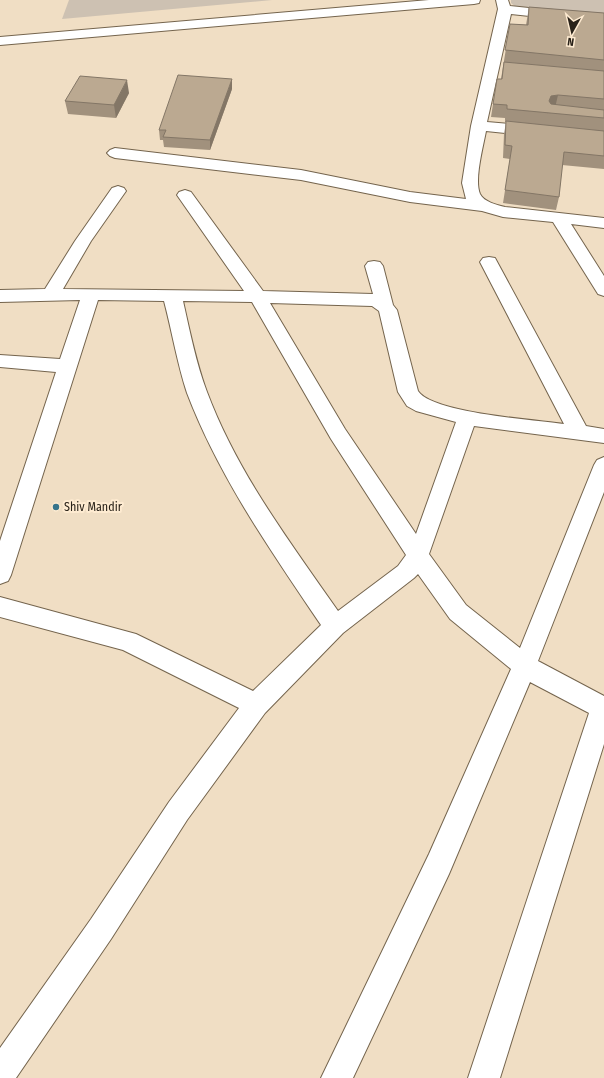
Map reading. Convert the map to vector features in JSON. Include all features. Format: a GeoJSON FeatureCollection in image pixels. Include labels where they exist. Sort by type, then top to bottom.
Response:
{"type":"FeatureCollection","features":[{"type":"Feature","properties":{"kind":"street"},"geometry":{"type":"LineString","coordinates":[[0,41],[474,0]]}},
{"type":"Feature","properties":{"kind":"street"},"geometry":{"type":"LineString","coordinates":[[484,206],[473,197],[470,183],[479,126],[493,68],[504,5],[604,20]]}},
{"type":"Feature","properties":{"kind":"street"},"geometry":{"type":"LineString","coordinates":[[493,68],[508,69]]}},
{"type":"Feature","properties":{"kind":"street"},"geometry":{"type":"LineString","coordinates":[[479,126],[549,133]]}},
{"type":"Feature","properties":{"kind":"street"},"geometry":{"type":"LineString","coordinates":[[115,153],[300,175],[410,197],[484,206],[503,212],[604,223]]}},
{"type":"Feature","properties":{"kind":"street"},"geometry":{"type":"LineString","coordinates":[[50,294],[83,241],[118,191]]}},
{"type":"Feature","properties":{"kind":"street"},"geometry":{"type":"LineString","coordinates":[[185,195],[257,296],[338,434],[438,586],[458,612],[525,666],[543,677],[603,707],[484,1078]]}},
{"type":"Feature","properties":{"kind":"street"},"geometry":{"type":"LineString","coordinates":[[559,218],[604,290]]}},
{"type":"Feature","properties":{"kind":"street"},"geometry":{"type":"LineString","coordinates":[[489,262],[579,432]]}},
{"type":"Feature","properties":{"kind":"street"},"geometry":{"type":"LineString","coordinates":[[374,266],[385,307]]}},
{"type":"Feature","properties":{"kind":"street"},"geometry":{"type":"LineString","coordinates":[[0,575],[91,294]]}},
{"type":"Feature","properties":{"kind":"street"},"geometry":{"type":"LineString","coordinates":[[0,296],[91,294],[257,296],[376,300],[388,310],[410,396],[414,401],[423,406],[467,418],[604,436]]}},
{"type":"Feature","properties":{"kind":"street"},"geometry":{"type":"LineString","coordinates":[[172,295],[197,392],[224,453],[253,503],[335,626]]}},
{"type":"Feature","properties":{"kind":"street"},"geometry":{"type":"LineString","coordinates":[[0,361],[68,366]]}},
{"type":"Feature","properties":{"kind":"street"},"geometry":{"type":"LineString","coordinates":[[0,1075],[101,929],[178,811],[256,706],[335,626],[406,572],[418,554],[424,541],[467,418]]}},
{"type":"Feature","properties":{"kind":"street"},"geometry":{"type":"LineString","coordinates":[[337,1078],[440,864],[525,666],[604,465]]}},
{"type":"Feature","properties":{"kind":"street"},"geometry":{"type":"LineString","coordinates":[[0,606],[128,641],[256,706]]}},
{"type":"Feature","properties":{"kind":"shaded area"},"geometry":{"type":"Polygon","coordinates":[[[69,0],[272,0],[62,19],[69,0]]]}},
{"type":"Feature","properties":{"kind":"shaded area"},"geometry":{"type":"Polygon","coordinates":[[[511,0],[604,0],[604,17],[521,11],[511,3],[511,0]]]}},
{"type":"Feature","properties":{"kind":"building"},"geometry":{"type":"Polygon","coordinates":[[[529,7],[604,13],[604,60],[505,50],[510,24],[528,25],[529,7]]]}},
{"type":"Feature","properties":{"kind":"building"},"geometry":{"type":"Polygon","coordinates":[[[504,62],[604,71],[604,99],[558,95],[551,96],[549,101],[551,104],[604,110],[604,118],[507,109],[507,105],[493,104],[497,79],[502,79],[504,62]]]}},
{"type":"Feature","properties":{"kind":"building"},"geometry":{"type":"Polygon","coordinates":[[[178,75],[232,79],[210,140],[163,137],[166,130],[159,130],[178,75]]]}},
{"type":"Feature","properties":{"kind":"building"},"geometry":{"type":"Polygon","coordinates":[[[80,76],[127,80],[114,105],[65,101],[80,76]]]}},
{"type":"Feature","properties":{"kind":"building"},"geometry":{"type":"Polygon","coordinates":[[[506,121],[604,131],[604,156],[564,152],[559,197],[505,190],[512,146],[505,145],[506,121]]]}},
{"type":"Feature","properties":{"kind":"place","name":"Shiv Mandir"},"geometry":{"type":"Point","coordinates":[56,507]}}]}
